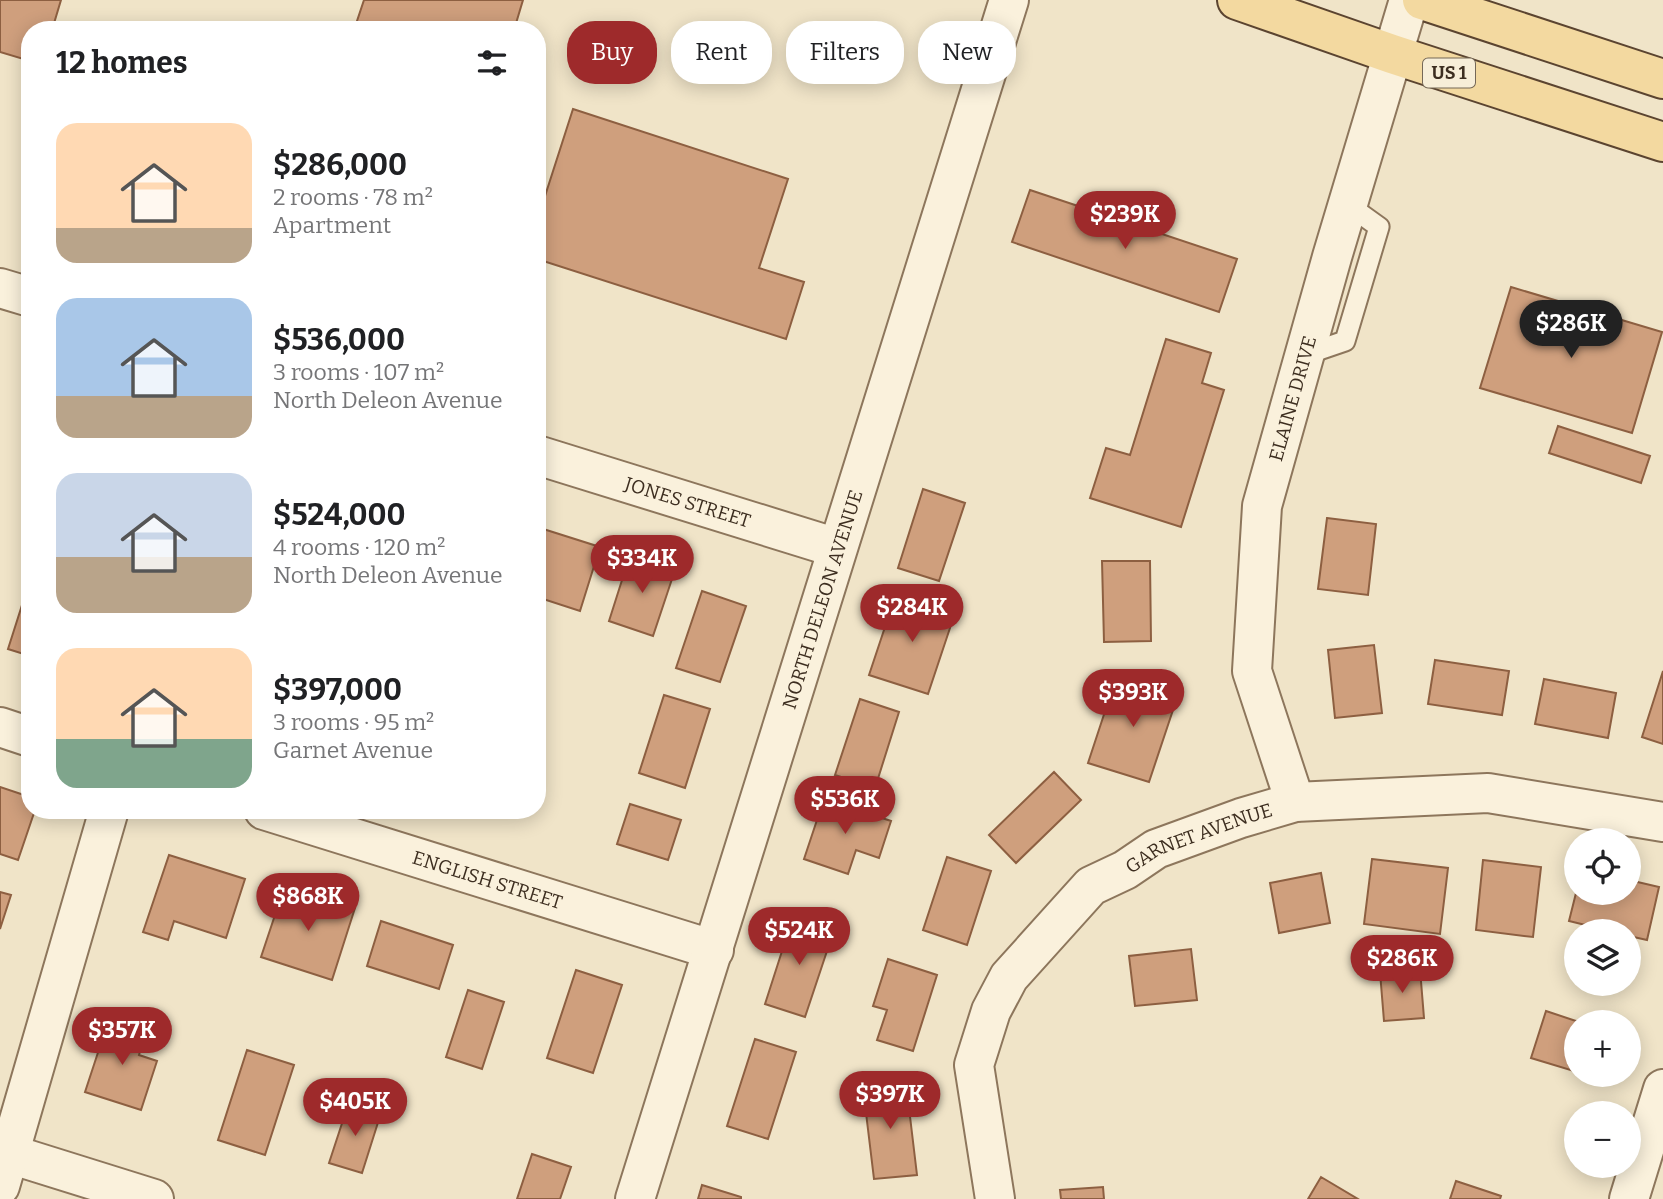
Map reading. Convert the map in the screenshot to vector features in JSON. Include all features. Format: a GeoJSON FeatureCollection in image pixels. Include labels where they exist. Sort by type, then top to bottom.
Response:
{"type":"FeatureCollection","features":[{"type":"Feature","properties":{"kind":"main road","name":"US 1"},"geometry":{"type":"LineString","coordinates":[[1237,0],[1392,54],[1663,142]]}},
{"type":"Feature","properties":{"kind":"main road"},"geometry":{"type":"LineString","coordinates":[[1422,0],[1663,79]]}},
{"type":"Feature","properties":{"kind":"street","name":"NORTH DELEON AVENUE"},"geometry":{"type":"LineString","coordinates":[[635,1199],[1009,0]]}},
{"type":"Feature","properties":{"kind":"street","name":"ELAINE DRIVE"},"geometry":{"type":"LineString","coordinates":[[1295,802],[1252,671],[1262,506],[1409,0]]}},
{"type":"Feature","properties":{"kind":"street"},"geometry":{"type":"LineString","coordinates":[[0,288],[21,295]]}},
{"type":"Feature","properties":{"kind":"street","name":"JONES STREET"},"geometry":{"type":"LineString","coordinates":[[546,458],[837,548]]}},
{"type":"Feature","properties":{"kind":"street"},"geometry":{"type":"LineString","coordinates":[[0,727],[21,734]]}},
{"type":"Feature","properties":{"kind":"street","name":"GARNET AVENUE"},"geometry":{"type":"LineString","coordinates":[[995,1199],[974,1065],[990,1011],[1009,977],[1091,886],[1125,870],[1166,845],[1295,802],[1488,793],[1663,822]]}},
{"type":"Feature","properties":{"kind":"street"},"geometry":{"type":"LineString","coordinates":[[106,819],[5,1170],[154,1199]]}},
{"type":"Feature","properties":{"kind":"street","name":"ENGLISH STREET"},"geometry":{"type":"LineString","coordinates":[[293,819],[714,950]]}},
{"type":"Feature","properties":{"kind":"street"},"geometry":{"type":"LineString","coordinates":[[1629,1199],[1663,1089]]}},
{"type":"Feature","properties":{"kind":"building"},"geometry":{"type":"Polygon","coordinates":[[[0,0],[61,0],[55,21],[21,21],[21,58],[0,52],[0,0]]]}},
{"type":"Feature","properties":{"kind":"building"},"geometry":{"type":"Polygon","coordinates":[[[364,0],[523,0],[517,21],[357,21],[364,0]]]}},
{"type":"Feature","properties":{"kind":"building"},"geometry":{"type":"Polygon","coordinates":[[[573,109],[788,179],[759,268],[804,282],[786,339],[546,262],[546,193],[573,109]]]}},
{"type":"Feature","properties":{"kind":"building"},"geometry":{"type":"Polygon","coordinates":[[[1030,190],[1237,259],[1219,312],[1012,242],[1030,190]]]}},
{"type":"Feature","properties":{"kind":"building"},"geometry":{"type":"Polygon","coordinates":[[[1511,287],[1662,332],[1632,433],[1480,388],[1511,287]]]}},
{"type":"Feature","properties":{"kind":"building"},"geometry":{"type":"Polygon","coordinates":[[[1166,339],[1211,353],[1202,383],[1224,390],[1181,527],[1090,498],[1106,448],[1130,455],[1166,339]]]}},
{"type":"Feature","properties":{"kind":"building"},"geometry":{"type":"Polygon","coordinates":[[[1558,426],[1650,456],[1641,483],[1549,453],[1558,426]]]}},
{"type":"Feature","properties":{"kind":"building"},"geometry":{"type":"Polygon","coordinates":[[[923,489],[965,503],[939,581],[898,568],[923,489]]]}},
{"type":"Feature","properties":{"kind":"building"},"geometry":{"type":"Polygon","coordinates":[[[1327,518],[1376,524],[1368,595],[1318,589],[1327,518]]]}},
{"type":"Feature","properties":{"kind":"building"},"geometry":{"type":"Polygon","coordinates":[[[546,530],[600,547],[580,611],[546,600],[546,530]]]}},
{"type":"Feature","properties":{"kind":"building"},"geometry":{"type":"Polygon","coordinates":[[[630,555],[675,570],[653,636],[609,621],[630,555]]]}},
{"type":"Feature","properties":{"kind":"building"},"geometry":{"type":"Polygon","coordinates":[[[1102,561],[1150,561],[1151,641],[1104,642],[1102,561]]]}},
{"type":"Feature","properties":{"kind":"building"},"geometry":{"type":"Polygon","coordinates":[[[702,591],[746,606],[720,682],[676,668],[702,591]]]}},
{"type":"Feature","properties":{"kind":"building"},"geometry":{"type":"Polygon","coordinates":[[[896,594],[955,613],[928,694],[869,675],[896,594]]]}},
{"type":"Feature","properties":{"kind":"building"},"geometry":{"type":"Polygon","coordinates":[[[21,608],[21,653],[8,649],[21,608]]]}},
{"type":"Feature","properties":{"kind":"building"},"geometry":{"type":"Polygon","coordinates":[[[1374,645],[1382,713],[1335,718],[1328,650],[1374,645]]]}},
{"type":"Feature","properties":{"kind":"building"},"geometry":{"type":"Polygon","coordinates":[[[1435,660],[1509,671],[1502,715],[1428,704],[1435,660]]]}},
{"type":"Feature","properties":{"kind":"building"},"geometry":{"type":"Polygon","coordinates":[[[1663,671],[1663,744],[1642,737],[1663,671]]]}},
{"type":"Feature","properties":{"kind":"building"},"geometry":{"type":"Polygon","coordinates":[[[1117,675],[1178,695],[1149,782],[1088,763],[1117,675]]]}},
{"type":"Feature","properties":{"kind":"building"},"geometry":{"type":"Polygon","coordinates":[[[1544,679],[1616,693],[1608,738],[1535,724],[1544,679]]]}},
{"type":"Feature","properties":{"kind":"building"},"geometry":{"type":"Polygon","coordinates":[[[664,695],[710,709],[685,788],[639,773],[664,695]]]}},
{"type":"Feature","properties":{"kind":"building"},"geometry":{"type":"Polygon","coordinates":[[[860,699],[899,712],[875,788],[835,775],[860,699]]]}},
{"type":"Feature","properties":{"kind":"building"},"geometry":{"type":"Polygon","coordinates":[[[1054,772],[1081,800],[1016,863],[989,835],[1054,772]]]}},
{"type":"Feature","properties":{"kind":"building"},"geometry":{"type":"Polygon","coordinates":[[[0,787],[21,794],[21,819],[32,819],[18,860],[0,854],[0,787]]]}},
{"type":"Feature","properties":{"kind":"building"},"geometry":{"type":"Polygon","coordinates":[[[824,799],[891,821],[879,858],[856,850],[848,874],[804,859],[824,799]]]}},
{"type":"Feature","properties":{"kind":"building"},"geometry":{"type":"Polygon","coordinates":[[[630,804],[681,820],[668,860],[617,844],[630,804]]]}},
{"type":"Feature","properties":{"kind":"building"},"geometry":{"type":"Polygon","coordinates":[[[169,855],[245,879],[226,938],[174,921],[168,940],[143,932],[169,855]]]}},
{"type":"Feature","properties":{"kind":"building"},"geometry":{"type":"Polygon","coordinates":[[[947,857],[991,871],[967,945],[923,930],[947,857]]]}},
{"type":"Feature","properties":{"kind":"building"},"geometry":{"type":"Polygon","coordinates":[[[1372,859],[1448,868],[1440,934],[1364,924],[1372,859]]]}},
{"type":"Feature","properties":{"kind":"building"},"geometry":{"type":"Polygon","coordinates":[[[1483,860],[1541,867],[1533,937],[1476,930],[1483,860]]]}},
{"type":"Feature","properties":{"kind":"building"},"geometry":{"type":"Polygon","coordinates":[[[1321,873],[1330,923],[1279,933],[1270,883],[1321,873]]]}},
{"type":"Feature","properties":{"kind":"building"},"geometry":{"type":"Polygon","coordinates":[[[1641,883],[1659,887],[1647,940],[1641,939],[1641,919],[1570,919],[1573,905],[1641,905],[1641,883]]]}},
{"type":"Feature","properties":{"kind":"building"},"geometry":{"type":"Polygon","coordinates":[[[285,885],[355,908],[332,980],[261,957],[285,885]]]}},
{"type":"Feature","properties":{"kind":"building"},"geometry":{"type":"Polygon","coordinates":[[[0,892],[11,895],[0,929],[0,892]]]}},
{"type":"Feature","properties":{"kind":"building"},"geometry":{"type":"Polygon","coordinates":[[[793,917],[834,930],[805,1017],[765,1004],[793,917]]]}},
{"type":"Feature","properties":{"kind":"building"},"geometry":{"type":"Polygon","coordinates":[[[381,921],[453,945],[439,989],[367,966],[381,921]]]}},
{"type":"Feature","properties":{"kind":"building"},"geometry":{"type":"Polygon","coordinates":[[[1191,949],[1197,1000],[1135,1006],[1129,956],[1191,949]]]}},
{"type":"Feature","properties":{"kind":"building"},"geometry":{"type":"Polygon","coordinates":[[[888,959],[937,975],[913,1051],[877,1040],[887,1010],[873,1006],[888,959]]]}},
{"type":"Feature","properties":{"kind":"building"},"geometry":{"type":"Polygon","coordinates":[[[1420,969],[1424,1018],[1384,1021],[1380,972],[1420,969]]]}},
{"type":"Feature","properties":{"kind":"building"},"geometry":{"type":"Polygon","coordinates":[[[576,970],[622,985],[593,1073],[547,1058],[576,970]]]}},
{"type":"Feature","properties":{"kind":"building"},"geometry":{"type":"Polygon","coordinates":[[[468,990],[504,1002],[482,1069],[446,1057],[468,990]]]}},
{"type":"Feature","properties":{"kind":"building"},"geometry":{"type":"Polygon","coordinates":[[[1546,1011],[1564,1017],[1564,1068],[1531,1058],[1546,1011]]]}},
{"type":"Feature","properties":{"kind":"building"},"geometry":{"type":"Polygon","coordinates":[[[109,1019],[146,1031],[139,1055],[157,1061],[141,1110],[85,1092],[109,1019]]]}},
{"type":"Feature","properties":{"kind":"building"},"geometry":{"type":"Polygon","coordinates":[[[755,1039],[796,1052],[768,1139],[727,1126],[755,1039]]]}},
{"type":"Feature","properties":{"kind":"building"},"geometry":{"type":"Polygon","coordinates":[[[247,1050],[294,1065],[265,1155],[218,1140],[247,1050]]]}},
{"type":"Feature","properties":{"kind":"building"},"geometry":{"type":"Polygon","coordinates":[[[906,1083],[917,1175],[874,1179],[863,1088],[906,1083]]]}},
{"type":"Feature","properties":{"kind":"building"},"geometry":{"type":"Polygon","coordinates":[[[349,1102],[381,1113],[362,1173],[329,1163],[349,1102]]]}},
{"type":"Feature","properties":{"kind":"building"},"geometry":{"type":"Polygon","coordinates":[[[532,1154],[571,1167],[560,1199],[517,1199],[532,1154]]]}},
{"type":"Feature","properties":{"kind":"building"},"geometry":{"type":"Polygon","coordinates":[[[1321,1177],[1358,1199],[1308,1199],[1321,1177]]]}},
{"type":"Feature","properties":{"kind":"building"},"geometry":{"type":"Polygon","coordinates":[[[1456,1181],[1501,1196],[1500,1199],[1450,1199],[1456,1181]]]}},
{"type":"Feature","properties":{"kind":"building"},"geometry":{"type":"Polygon","coordinates":[[[702,1185],[741,1197],[741,1199],[698,1199],[702,1185]]]}},
{"type":"Feature","properties":{"kind":"building"},"geometry":{"type":"Polygon","coordinates":[[[1103,1187],[1104,1199],[1061,1199],[1060,1190],[1103,1187]]]}}]}
